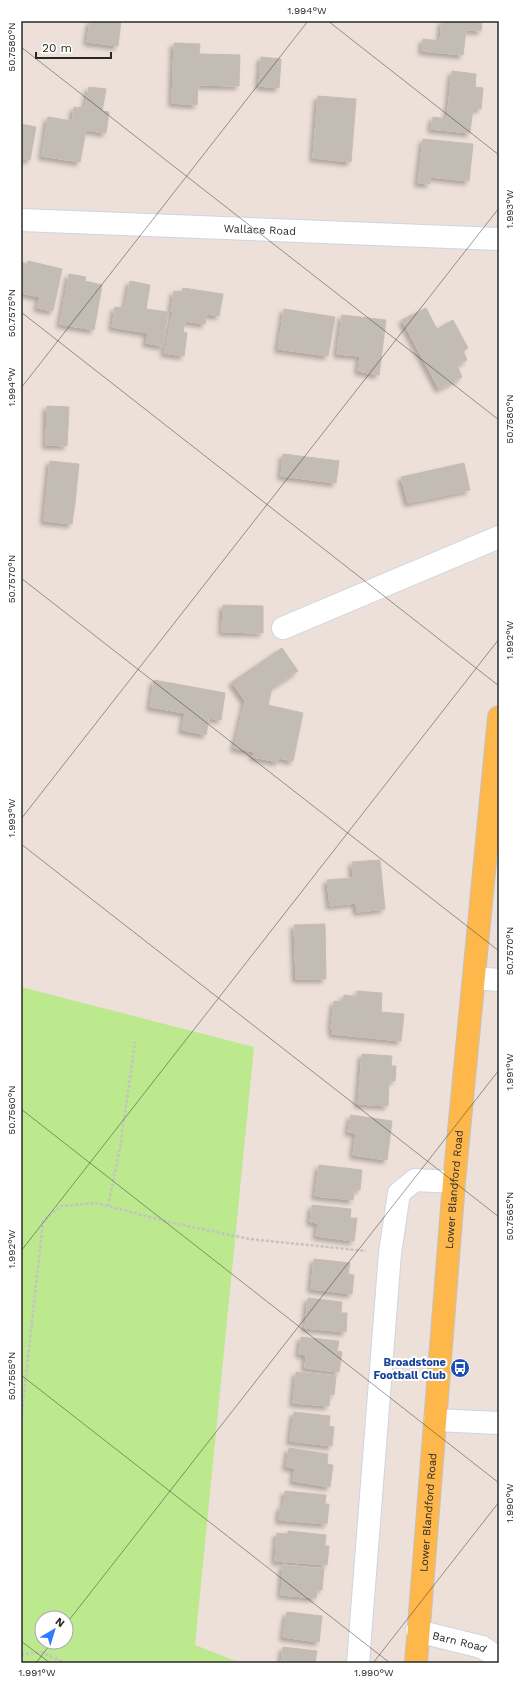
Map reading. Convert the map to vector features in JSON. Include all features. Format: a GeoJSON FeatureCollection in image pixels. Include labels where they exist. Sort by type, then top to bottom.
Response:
{"type":"FeatureCollection","features":[{"type":"Feature","properties":{"kind":"main road","name":"Lower Blandford Road"},"geometry":{"type":"LineString","coordinates":[[416,1663],[417,1631],[454,1182],[499,716]]}},
{"type":"Feature","properties":{"kind":"street","name":"Wallace Road"},"geometry":{"type":"LineString","coordinates":[[21,220],[499,239]]}},
{"type":"Feature","properties":{"kind":"street"},"geometry":{"type":"LineString","coordinates":[[283,628],[499,537]]}},
{"type":"Feature","properties":{"kind":"street"},"geometry":{"type":"LineString","coordinates":[[474,978],[499,980]]}},
{"type":"Feature","properties":{"kind":"street"},"geometry":{"type":"LineString","coordinates":[[358,1663],[390,1253],[399,1193],[415,1180],[454,1182]]}},
{"type":"Feature","properties":{"kind":"street"},"geometry":{"type":"LineString","coordinates":[[435,1420],[499,1423]]}},
{"type":"Feature","properties":{"kind":"street","name":"Barn Road"},"geometry":{"type":"LineString","coordinates":[[417,1631],[482,1647],[499,1658]]}},
{"type":"Feature","properties":{"kind":"path"},"geometry":{"type":"LineString","coordinates":[[108,1206],[120,1148],[135,1042]]}},
{"type":"Feature","properties":{"kind":"path"},"geometry":{"type":"LineString","coordinates":[[21,1422],[43,1221],[61,1206],[97,1203],[168,1222],[250,1239],[390,1253]]}},
{"type":"Feature","properties":{"kind":"path"},"geometry":{"type":"LineString","coordinates":[[21,1655],[41,1652],[65,1663]]}},
{"type":"Feature","properties":{"kind":"green space"},"geometry":{"type":"Polygon","coordinates":[[[21,987],[254,1047],[195,1645],[241,1663],[21,1663],[21,987]]]}},
{"type":"Feature","properties":{"kind":"building"},"geometry":{"type":"Polygon","coordinates":[[[90,21],[121,21],[118,46],[87,42],[90,21]]]}},
{"type":"Feature","properties":{"kind":"building"},"geometry":{"type":"Polygon","coordinates":[[[442,21],[482,21],[481,31],[466,30],[463,55],[422,51],[423,39],[440,41],[442,21]]]}},
{"type":"Feature","properties":{"kind":"building"},"geometry":{"type":"Polygon","coordinates":[[[174,43],[200,44],[199,54],[240,55],[239,86],[198,85],[197,105],[172,103],[174,43]]]}},
{"type":"Feature","properties":{"kind":"building"},"geometry":{"type":"Polygon","coordinates":[[[261,57],[281,59],[279,88],[259,86],[261,57]]]}},
{"type":"Feature","properties":{"kind":"building"},"geometry":{"type":"Polygon","coordinates":[[[452,71],[476,74],[475,87],[483,88],[481,109],[473,108],[470,133],[431,129],[433,117],[447,119],[452,71]]]}},
{"type":"Feature","properties":{"kind":"building"},"geometry":{"type":"Polygon","coordinates":[[[89,87],[106,89],[102,111],[109,112],[106,133],[86,130],[80,162],[42,156],[48,117],[72,121],[74,107],[85,108],[89,87]]]}},
{"type":"Feature","properties":{"kind":"building"},"geometry":{"type":"Polygon","coordinates":[[[318,96],[356,99],[351,162],[313,158],[318,96]]]}},
{"type":"Feature","properties":{"kind":"building"},"geometry":{"type":"Polygon","coordinates":[[[21,124],[36,127],[30,160],[21,158],[21,124]]]}},
{"type":"Feature","properties":{"kind":"building"},"geometry":{"type":"Polygon","coordinates":[[[423,139],[473,144],[469,181],[430,177],[430,184],[418,183],[423,139]]]}},
{"type":"Feature","properties":{"kind":"building"},"geometry":{"type":"Polygon","coordinates":[[[28,261],[62,269],[53,311],[37,308],[40,297],[21,293],[21,262],[27,264],[28,261]]]}},
{"type":"Feature","properties":{"kind":"building"},"geometry":{"type":"Polygon","coordinates":[[[69,274],[86,277],[85,281],[102,285],[94,330],[60,324],[69,274]]]}},
{"type":"Feature","properties":{"kind":"building"},"geometry":{"type":"Polygon","coordinates":[[[130,281],[150,285],[146,309],[168,312],[163,346],[146,343],[148,333],[112,327],[115,307],[125,308],[130,281]]]}},
{"type":"Feature","properties":{"kind":"building"},"geometry":{"type":"Polygon","coordinates":[[[183,288],[223,294],[219,316],[207,314],[205,324],[185,321],[183,332],[187,333],[184,356],[164,353],[173,312],[171,312],[174,291],[182,292],[183,288]]]}},
{"type":"Feature","properties":{"kind":"building"},"geometry":{"type":"Polygon","coordinates":[[[426,308],[437,329],[453,320],[468,348],[463,351],[467,360],[457,365],[462,377],[439,389],[402,320],[426,308]]]}},
{"type":"Feature","properties":{"kind":"building"},"geometry":{"type":"Polygon","coordinates":[[[284,309],[335,317],[328,356],[278,349],[284,309]]]}},
{"type":"Feature","properties":{"kind":"building"},"geometry":{"type":"Polygon","coordinates":[[[342,315],[386,320],[379,375],[358,371],[360,356],[337,354],[342,315]]]}},
{"type":"Feature","properties":{"kind":"building"},"geometry":{"type":"Polygon","coordinates":[[[47,406],[69,407],[67,446],[46,445],[47,406]]]}},
{"type":"Feature","properties":{"kind":"building"},"geometry":{"type":"Polygon","coordinates":[[[283,454],[339,461],[336,483],[281,476],[283,454]]]}},
{"type":"Feature","properties":{"kind":"building"},"geometry":{"type":"Polygon","coordinates":[[[50,461],[79,464],[75,502],[46,499],[50,461]]]}},
{"type":"Feature","properties":{"kind":"building"},"geometry":{"type":"Polygon","coordinates":[[[464,463],[470,490],[408,503],[401,477],[464,463]]]}},
{"type":"Feature","properties":{"kind":"building"},"geometry":{"type":"Polygon","coordinates":[[[46,499],[75,502],[72,524],[44,521],[46,499]]]}},
{"type":"Feature","properties":{"kind":"building"},"geometry":{"type":"Polygon","coordinates":[[[223,605],[263,606],[263,633],[222,632],[223,605]]]}},
{"type":"Feature","properties":{"kind":"building"},"geometry":{"type":"Polygon","coordinates":[[[282,648],[298,671],[272,688],[268,705],[303,713],[293,761],[279,758],[278,762],[253,757],[254,752],[234,748],[245,701],[232,682],[282,648]]]}},
{"type":"Feature","properties":{"kind":"building"},"geometry":{"type":"Polygon","coordinates":[[[154,680],[225,693],[221,720],[209,718],[206,735],[182,730],[185,713],[150,707],[154,680]]]}},
{"type":"Feature","properties":{"kind":"building"},"geometry":{"type":"Polygon","coordinates":[[[380,860],[385,909],[357,912],[356,903],[330,906],[327,880],[353,878],[352,862],[380,860]]]}},
{"type":"Feature","properties":{"kind":"building"},"geometry":{"type":"Polygon","coordinates":[[[325,924],[326,979],[296,979],[294,925],[325,924]]]}},
{"type":"Feature","properties":{"kind":"building"},"geometry":{"type":"Polygon","coordinates":[[[357,991],[382,993],[381,1012],[404,1014],[401,1041],[332,1034],[333,1028],[331,1029],[334,1001],[343,1002],[344,995],[357,997],[357,991]]]}},
{"type":"Feature","properties":{"kind":"building"},"geometry":{"type":"Polygon","coordinates":[[[362,1054],[392,1056],[391,1066],[396,1066],[395,1081],[360,1079],[362,1054]]]}},
{"type":"Feature","properties":{"kind":"building"},"geometry":{"type":"Polygon","coordinates":[[[360,1079],[389,1081],[388,1106],[358,1104],[360,1079]]]}},
{"type":"Feature","properties":{"kind":"building"},"geometry":{"type":"Polygon","coordinates":[[[351,1115],[392,1121],[387,1160],[353,1155],[356,1133],[348,1132],[351,1115]]]}},
{"type":"Feature","properties":{"kind":"building"},"geometry":{"type":"Polygon","coordinates":[[[319,1165],[362,1170],[360,1190],[354,1190],[353,1200],[315,1196],[319,1165]]]}},
{"type":"Feature","properties":{"kind":"building"},"geometry":{"type":"Polygon","coordinates":[[[312,1205],[351,1209],[350,1218],[357,1218],[354,1241],[316,1236],[318,1223],[310,1222],[312,1205]]]}},
{"type":"Feature","properties":{"kind":"building"},"geometry":{"type":"Polygon","coordinates":[[[314,1259],[350,1263],[348,1274],[354,1275],[352,1294],[311,1289],[314,1259]]]}},
{"type":"Feature","properties":{"kind":"building"},"geometry":{"type":"Polygon","coordinates":[[[308,1298],[342,1302],[341,1313],[347,1313],[346,1332],[305,1328],[308,1298]]]}},
{"type":"Feature","properties":{"kind":"building"},"geometry":{"type":"Polygon","coordinates":[[[301,1337],[339,1341],[337,1351],[342,1352],[339,1372],[305,1368],[306,1355],[299,1354],[301,1337]]]}},
{"type":"Feature","properties":{"kind":"building"},"geometry":{"type":"Polygon","coordinates":[[[296,1372],[336,1376],[334,1395],[330,1394],[329,1406],[293,1403],[296,1372]]]}},
{"type":"Feature","properties":{"kind":"building"},"geometry":{"type":"Polygon","coordinates":[[[294,1412],[330,1416],[329,1426],[334,1427],[332,1446],[290,1441],[294,1412]]]}},
{"type":"Feature","properties":{"kind":"building"},"geometry":{"type":"Polygon","coordinates":[[[289,1448],[328,1454],[327,1464],[333,1465],[330,1487],[293,1481],[295,1468],[286,1467],[289,1448]]]}},
{"type":"Feature","properties":{"kind":"building"},"geometry":{"type":"Polygon","coordinates":[[[285,1491],[326,1495],[325,1504],[329,1504],[327,1524],[279,1520],[280,1507],[284,1507],[285,1491]]]}},
{"type":"Feature","properties":{"kind":"building"},"geometry":{"type":"Polygon","coordinates":[[[288,1531],[326,1535],[325,1546],[329,1546],[327,1565],[275,1561],[277,1533],[288,1534],[288,1531]]]}},
{"type":"Feature","properties":{"kind":"building"},"geometry":{"type":"Polygon","coordinates":[[[283,1565],[324,1569],[322,1590],[317,1589],[316,1598],[281,1595],[283,1565]]]}},
{"type":"Feature","properties":{"kind":"building"},"geometry":{"type":"Polygon","coordinates":[[[287,1612],[322,1616],[319,1642],[283,1637],[287,1612]]]}},
{"type":"Feature","properties":{"kind":"building"},"geometry":{"type":"Polygon","coordinates":[[[283,1647],[317,1651],[315,1663],[281,1663],[283,1647]]]}},
{"type":"Feature","properties":{"kind":"place","name":"Broadstone Football Club"},"geometry":{"type":"Point","coordinates":[460,1368]}}]}
